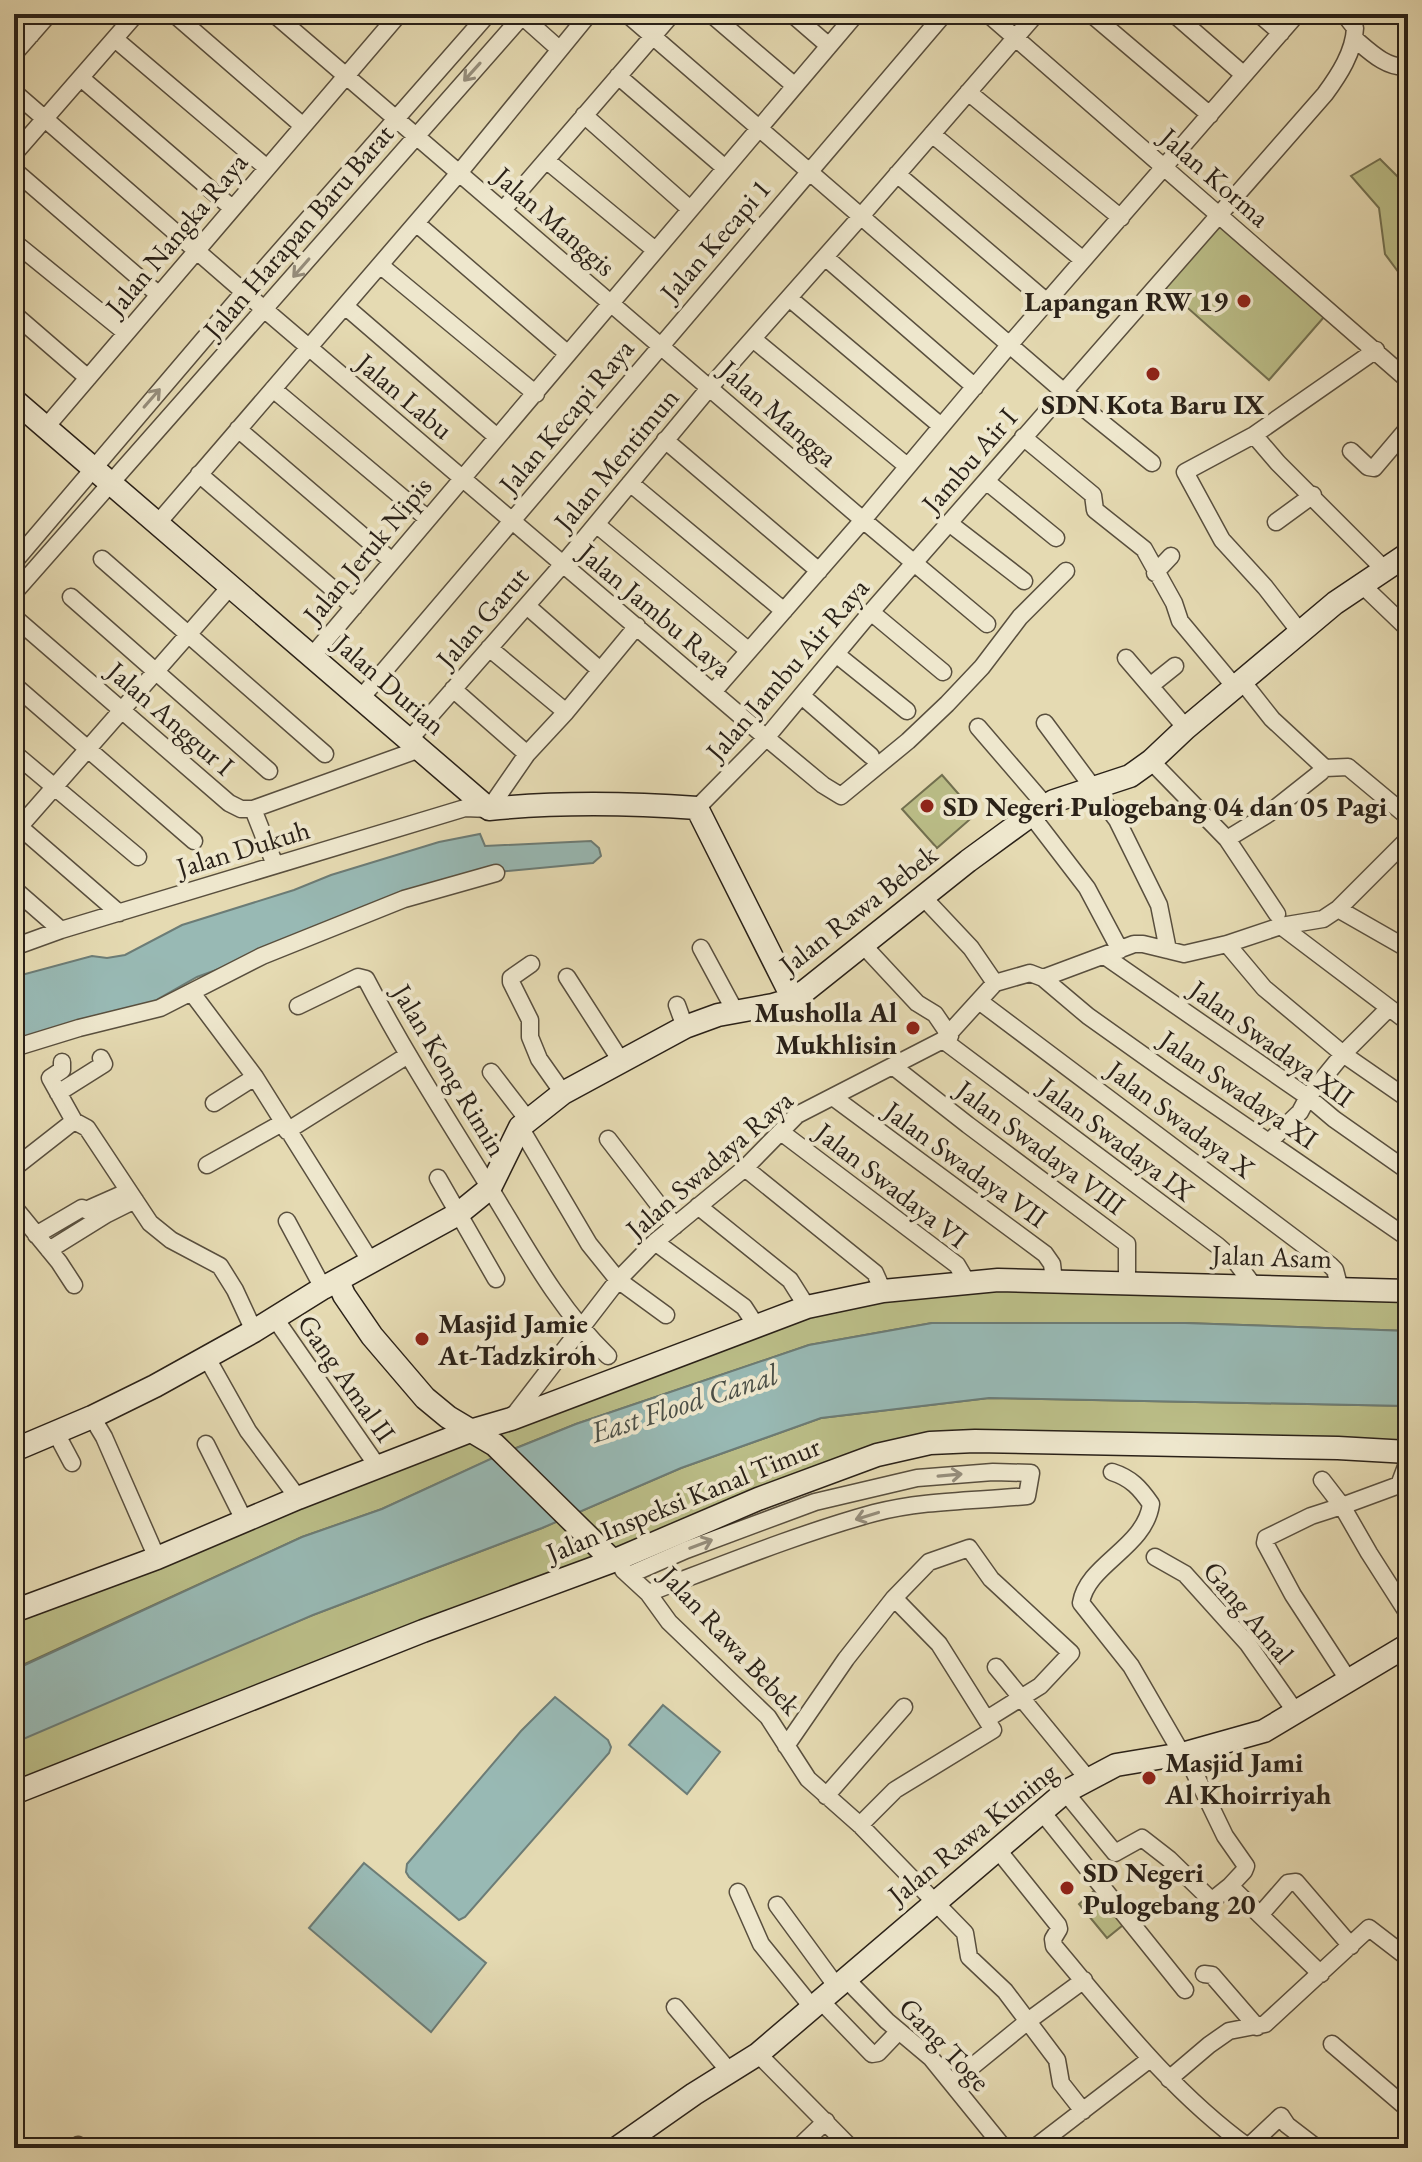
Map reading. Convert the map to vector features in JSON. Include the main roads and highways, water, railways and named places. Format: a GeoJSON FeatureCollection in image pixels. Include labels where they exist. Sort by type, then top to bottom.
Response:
{"type":"FeatureCollection","features":[{"type":"Feature","properties":{"kind":"water"},"geometry":{"type":"Polygon","coordinates":[[[480,834],[485,846],[591,841],[599,848],[601,856],[593,863],[497,872],[197,977],[128,1016],[14,1045],[14,977],[92,956],[107,958],[125,955],[182,925],[439,842],[480,834]]]}},
{"type":"Feature","properties":{"kind":"water","name":"East Flood Canal"},"geometry":{"type":"Polygon","coordinates":[[[932,1323],[1185,1323],[1408,1331],[1408,1406],[989,1398],[821,1418],[681,1468],[542,1528],[313,1615],[14,1743],[14,1670],[302,1537],[382,1509],[576,1424],[809,1345],[932,1323]]]}},
{"type":"Feature","properties":{"kind":"water"},"geometry":{"type":"Polygon","coordinates":[[[555,1697],[608,1740],[611,1747],[609,1753],[465,1917],[459,1920],[409,1877],[407,1864],[521,1731],[555,1697]]]}},
{"type":"Feature","properties":{"kind":"water"},"geometry":{"type":"Polygon","coordinates":[[[663,1705],[720,1752],[687,1794],[629,1745],[663,1705]]]}},
{"type":"Feature","properties":{"kind":"water"},"geometry":{"type":"Polygon","coordinates":[[[364,1863],[486,1963],[431,2032],[309,1928],[364,1863]]]}},
{"type":"Feature","properties":{"kind":"place","name":"Lapangan RW 19"},"geometry":{"type":"Point","coordinates":[1244,301]}},
{"type":"Feature","properties":{"kind":"place","name":"SDN Kota Baru IX"},"geometry":{"type":"Point","coordinates":[1153,374]}},
{"type":"Feature","properties":{"kind":"place","name":"SD Negeri Pulogebang 04 dan 05 Pagi"},"geometry":{"type":"Point","coordinates":[927,806]}},
{"type":"Feature","properties":{"kind":"place","name":"Musholla Al Mukhlisin"},"geometry":{"type":"Point","coordinates":[913,1028]}},
{"type":"Feature","properties":{"kind":"place","name":"Masjid Jamie At-Tadzkiroh"},"geometry":{"type":"Point","coordinates":[422,1339]}},
{"type":"Feature","properties":{"kind":"place","name":"Masjid Jami Al Khoirriyah"},"geometry":{"type":"Point","coordinates":[1149,1778]}},
{"type":"Feature","properties":{"kind":"place","name":"SD Negeri Pulogebang 20"},"geometry":{"type":"Point","coordinates":[1067,1888]}}]}
